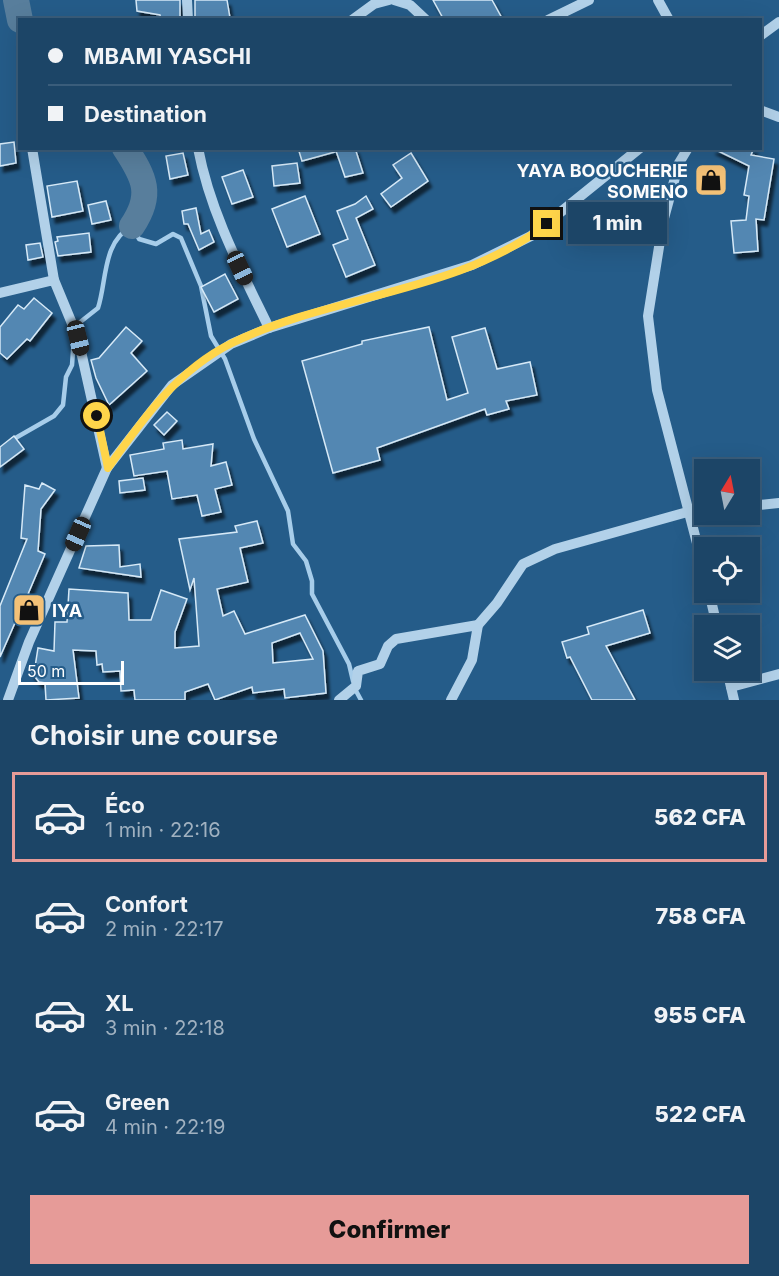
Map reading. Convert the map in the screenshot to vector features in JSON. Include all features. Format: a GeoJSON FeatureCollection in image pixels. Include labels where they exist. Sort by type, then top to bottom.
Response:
{"type":"FeatureCollection","features":[{"type":"Feature","properties":{"kind":"street"},"geometry":{"type":"LineString","coordinates":[[187,0],[188,18]]}},
{"type":"Feature","properties":{"kind":"street"},"geometry":{"type":"LineString","coordinates":[[355,18],[374,4],[392,0],[410,5],[424,18]]}},
{"type":"Feature","properties":{"kind":"street"},"geometry":{"type":"LineString","coordinates":[[552,18],[589,0]]}},
{"type":"Feature","properties":{"kind":"street"},"geometry":{"type":"LineString","coordinates":[[658,0],[668,18]]}},
{"type":"Feature","properties":{"kind":"street"},"geometry":{"type":"LineString","coordinates":[[762,35],[779,22]]}},
{"type":"Feature","properties":{"kind":"street"},"geometry":{"type":"LineString","coordinates":[[762,111],[779,117]]}},
{"type":"Feature","properties":{"kind":"street"},"geometry":{"type":"LineString","coordinates":[[32,150],[54,280],[78,338],[108,468]]}},
{"type":"Feature","properties":{"kind":"street"},"geometry":{"type":"LineString","coordinates":[[198,150],[204,179],[227,238],[268,328]]}},
{"type":"Feature","properties":{"kind":"street"},"geometry":{"type":"LineString","coordinates":[[8,700],[28,642],[108,468],[172,385],[231,344],[268,328],[472,265],[531,236],[638,150]]}},
{"type":"Feature","properties":{"kind":"street"},"geometry":{"type":"LineString","coordinates":[[687,150],[679,163],[663,222],[648,316],[657,390],[697,537]]}},
{"type":"Feature","properties":{"kind":"street"},"geometry":{"type":"LineString","coordinates":[[0,293],[54,280]]}},
{"type":"Feature","properties":{"kind":"street"},"geometry":{"type":"LineString","coordinates":[[760,505],[779,503]]}},
{"type":"Feature","properties":{"kind":"street"},"geometry":{"type":"LineString","coordinates":[[451,700],[472,660],[478,625],[497,603],[523,564],[555,549],[694,511]]}},
{"type":"Feature","properties":{"kind":"street"},"geometry":{"type":"LineString","coordinates":[[339,700],[356,686],[358,671],[380,664],[388,646],[396,639],[478,625]]}},
{"type":"Feature","properties":{"kind":"street"},"geometry":{"type":"LineString","coordinates":[[731,687],[779,674]]}},
{"type":"Feature","properties":{"kind":"street"},"geometry":{"type":"LineString","coordinates":[[730,681],[734,700]]}},
{"type":"Feature","properties":{"kind":"building"},"geometry":{"type":"Polygon","coordinates":[[[136,0],[180,0],[180,18],[161,18],[160,15],[137,11],[136,0]]]}},
{"type":"Feature","properties":{"kind":"building"},"geometry":{"type":"Polygon","coordinates":[[[195,0],[227,0],[230,18],[195,18],[195,0]]]}},
{"type":"Feature","properties":{"kind":"building"},"geometry":{"type":"Polygon","coordinates":[[[433,0],[492,0],[502,18],[443,18],[433,0]]]}},
{"type":"Feature","properties":{"kind":"building"},"geometry":{"type":"Polygon","coordinates":[[[14,142],[16,163],[0,166],[0,144],[14,142]]]}},
{"type":"Feature","properties":{"kind":"building"},"geometry":{"type":"Polygon","coordinates":[[[299,150],[334,150],[335,152],[302,161],[299,150]]]}},
{"type":"Feature","properties":{"kind":"building"},"geometry":{"type":"Polygon","coordinates":[[[336,150],[356,150],[363,173],[345,177],[336,150]]]}},
{"type":"Feature","properties":{"kind":"building"},"geometry":{"type":"Polygon","coordinates":[[[716,150],[753,150],[751,155],[774,159],[764,220],[756,219],[758,251],[734,253],[731,221],[746,220],[749,196],[744,195],[749,166],[716,150]]]}},
{"type":"Feature","properties":{"kind":"building"},"geometry":{"type":"Polygon","coordinates":[[[183,153],[188,175],[170,179],[166,156],[183,153]]]}},
{"type":"Feature","properties":{"kind":"building"},"geometry":{"type":"Polygon","coordinates":[[[411,153],[428,181],[391,207],[381,194],[402,178],[393,165],[411,153]]]}},
{"type":"Feature","properties":{"kind":"building"},"geometry":{"type":"Polygon","coordinates":[[[297,163],[300,183],[274,186],[272,166],[297,163]]]}},
{"type":"Feature","properties":{"kind":"building"},"geometry":{"type":"Polygon","coordinates":[[[243,170],[253,197],[232,204],[222,177],[243,170]]]}},
{"type":"Feature","properties":{"kind":"building"},"geometry":{"type":"Polygon","coordinates":[[[77,181],[83,211],[52,217],[47,186],[77,181]]]}},
{"type":"Feature","properties":{"kind":"building"},"geometry":{"type":"Polygon","coordinates":[[[305,196],[320,234],[287,247],[272,209],[305,196]]]}},
{"type":"Feature","properties":{"kind":"building"},"geometry":{"type":"Polygon","coordinates":[[[366,196],[373,209],[356,218],[375,265],[346,277],[333,245],[348,239],[337,211],[355,204],[366,196]]]}},
{"type":"Feature","properties":{"kind":"building"},"geometry":{"type":"Polygon","coordinates":[[[106,201],[111,220],[92,224],[88,205],[106,201]]]}},
{"type":"Feature","properties":{"kind":"building"},"geometry":{"type":"Polygon","coordinates":[[[196,208],[201,234],[209,230],[214,242],[199,250],[188,224],[184,224],[182,211],[196,208]]]}},
{"type":"Feature","properties":{"kind":"building"},"geometry":{"type":"Polygon","coordinates":[[[89,233],[91,252],[58,256],[55,242],[58,241],[57,237],[89,233]]]}},
{"type":"Feature","properties":{"kind":"building"},"geometry":{"type":"Polygon","coordinates":[[[40,243],[43,257],[28,260],[26,245],[40,243]]]}},
{"type":"Feature","properties":{"kind":"building"},"geometry":{"type":"Polygon","coordinates":[[[225,274],[238,299],[214,312],[201,287],[225,274]]]}},
{"type":"Feature","properties":{"kind":"building"},"geometry":{"type":"Polygon","coordinates":[[[34,298],[52,313],[30,341],[27,339],[7,359],[0,353],[0,327],[18,305],[24,309],[34,298]]]}},
{"type":"Feature","properties":{"kind":"building"},"geometry":{"type":"Polygon","coordinates":[[[126,327],[142,341],[131,353],[147,371],[109,405],[96,378],[91,360],[99,358],[126,327]]]}},
{"type":"Feature","properties":{"kind":"building"},"geometry":{"type":"Polygon","coordinates":[[[429,327],[447,400],[468,393],[452,337],[485,328],[497,369],[530,362],[537,395],[506,401],[509,409],[487,415],[485,409],[377,448],[380,460],[333,473],[302,361],[362,344],[362,341],[429,327]]]}},
{"type":"Feature","properties":{"kind":"building"},"geometry":{"type":"Polygon","coordinates":[[[167,412],[177,421],[164,435],[154,425],[167,412]]]}},
{"type":"Feature","properties":{"kind":"building"},"geometry":{"type":"Polygon","coordinates":[[[14,436],[24,449],[0,467],[0,447],[14,436]]]}},
{"type":"Feature","properties":{"kind":"building"},"geometry":{"type":"Polygon","coordinates":[[[182,440],[183,449],[213,444],[211,466],[226,462],[232,485],[215,489],[221,512],[202,516],[197,495],[172,499],[167,471],[134,476],[130,455],[164,449],[163,443],[182,440]]]}},
{"type":"Feature","properties":{"kind":"building"},"geometry":{"type":"Polygon","coordinates":[[[143,478],[145,490],[120,493],[119,481],[143,478]]]}},
{"type":"Feature","properties":{"kind":"building"},"geometry":{"type":"Polygon","coordinates":[[[42,483],[55,490],[41,509],[38,551],[45,554],[28,594],[36,597],[29,614],[22,611],[20,617],[18,616],[0,657],[0,606],[27,539],[21,538],[25,485],[39,489],[42,483]]]}},
{"type":"Feature","properties":{"kind":"building"},"geometry":{"type":"Polygon","coordinates":[[[257,521],[263,543],[240,548],[248,582],[217,589],[223,616],[234,611],[245,634],[305,615],[323,651],[326,693],[285,698],[284,689],[253,693],[252,687],[215,700],[208,684],[185,692],[185,700],[135,700],[134,690],[121,691],[120,671],[103,672],[102,664],[97,665],[96,651],[73,650],[79,698],[46,700],[45,683],[39,682],[28,668],[35,667],[38,648],[54,651],[55,622],[67,622],[69,589],[128,593],[129,620],[151,620],[161,590],[187,599],[175,632],[175,648],[199,646],[194,578],[190,590],[179,539],[237,532],[235,526],[257,521]],[[300,633],[272,643],[273,663],[313,659],[300,633]]]}},
{"type":"Feature","properties":{"kind":"building"},"geometry":{"type":"Polygon","coordinates":[[[119,545],[120,567],[140,564],[141,577],[79,568],[86,546],[119,545]]]}},
{"type":"Feature","properties":{"kind":"building"},"geometry":{"type":"Polygon","coordinates":[[[643,610],[650,633],[606,646],[635,700],[592,700],[570,657],[567,658],[562,642],[589,634],[587,627],[643,610]]]}},
{"type":"Feature","properties":{"kind":"waterway"},"geometry":{"type":"LineString","coordinates":[[16,0],[20,18]]}},
{"type":"Feature","properties":{"kind":"waterway"},"geometry":{"type":"LineString","coordinates":[[126,150],[142,178],[144,187],[143,205],[132,226]]}},
{"type":"Feature","properties":{"kind":"waterway"},"geometry":{"type":"LineString","coordinates":[[76,330],[79,323],[98,308],[110,252],[122,233],[132,226],[139,239],[156,244],[173,234],[181,238],[201,286],[211,336],[225,359],[254,439],[288,511],[293,544],[306,561],[312,581],[312,594],[349,664],[353,681]]}},
{"type":"Feature","properties":{"kind":"waterway"},"geometry":{"type":"LineString","coordinates":[[12,440],[54,416],[63,405],[66,377],[72,365],[74,338]]}},
{"type":"Feature","properties":{"kind":"waterway"},"geometry":{"type":"LineString","coordinates":[[355,689],[361,700]]}},
{"type":"Feature","properties":{"kind":"place","name":"YAYA BOOUCHERIE SOMENO"},"geometry":{"type":"Point","coordinates":[711,180]}},
{"type":"Feature","properties":{"kind":"place","name":"IYA"},"geometry":{"type":"Point","coordinates":[29,610]}},
{"type":"Feature","properties":{"kind":"route"},"geometry":{"type":"LineString","coordinates":[[97,416],[108,468],[172,385],[204,360],[231,344],[268,328],[395,291],[472,265],[531,236],[547,224]]}}]}
